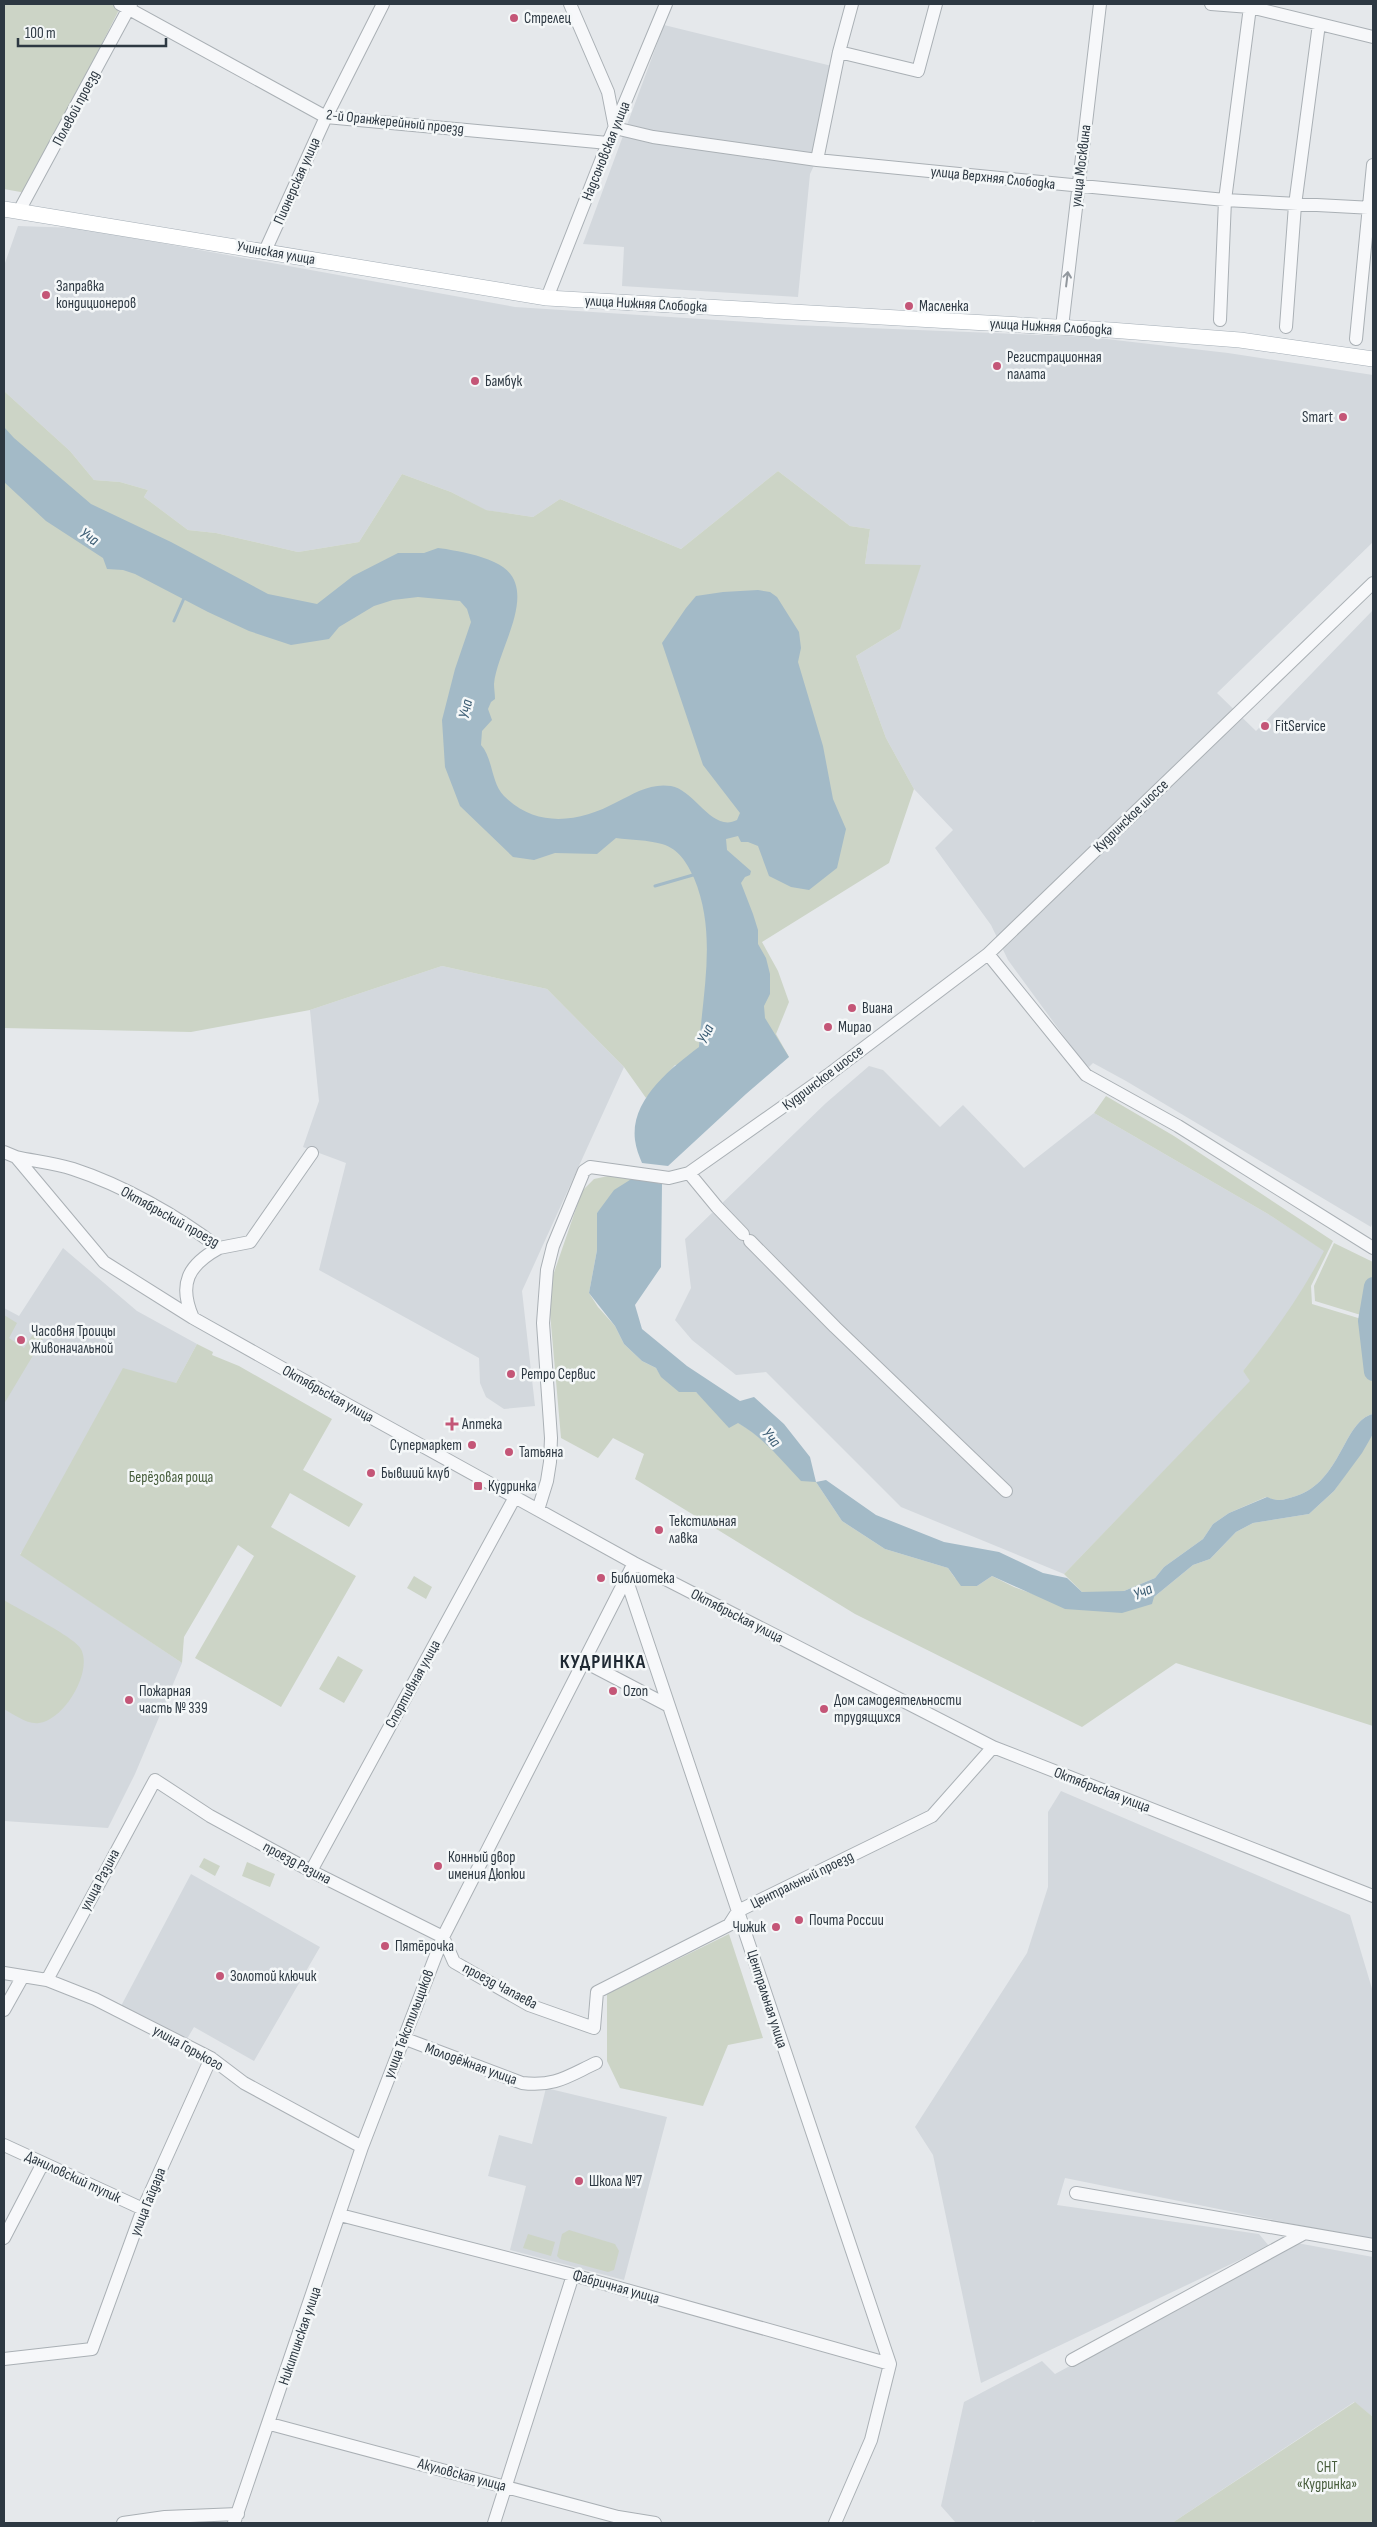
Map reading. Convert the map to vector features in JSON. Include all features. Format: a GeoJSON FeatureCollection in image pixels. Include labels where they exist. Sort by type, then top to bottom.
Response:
{"type":"FeatureCollection","features":[{"type":"Feature","properties":{"kind":"main road","name":"Учинская улица"},"geometry":{"type":"LineString","coordinates":[[4,209],[547,298]]}},
{"type":"Feature","properties":{"kind":"main road","name":"улица Нижняя Слободка"},"geometry":{"type":"LineString","coordinates":[[547,298],[1240,340],[1373,359]]}},
{"type":"Feature","properties":{"kind":"street","name":"Пионерская улица"},"geometry":{"type":"LineString","coordinates":[[265,251],[326,117],[383,4]]}},
{"type":"Feature","properties":{"kind":"street"},"geometry":{"type":"LineString","coordinates":[[570,4],[608,92],[615,128]]}},
{"type":"Feature","properties":{"kind":"street","name":"Надсоновская улица"},"geometry":{"type":"LineString","coordinates":[[547,298],[608,143],[666,4]]}},
{"type":"Feature","properties":{"kind":"street"},"geometry":{"type":"LineString","coordinates":[[817,160],[839,52],[852,4]]}},
{"type":"Feature","properties":{"kind":"street"},"geometry":{"type":"LineString","coordinates":[[839,52],[918,71],[936,4]]}},
{"type":"Feature","properties":{"kind":"street","name":"улица Москвина"},"geometry":{"type":"LineString","coordinates":[[1062,328],[1100,4]]}},
{"type":"Feature","properties":{"kind":"street"},"geometry":{"type":"LineString","coordinates":[[1211,4],[1250,7],[1373,37]]}},
{"type":"Feature","properties":{"kind":"street","name":"2-й Оранжерейный проезд"},"geometry":{"type":"LineString","coordinates":[[127,5],[326,117],[608,143]]}},
{"type":"Feature","properties":{"kind":"street","name":"Полевой проезд"},"geometry":{"type":"LineString","coordinates":[[19,211],[127,5]]}},
{"type":"Feature","properties":{"kind":"street"},"geometry":{"type":"LineString","coordinates":[[1220,320],[1225,200],[1250,7]]}},
{"type":"Feature","properties":{"kind":"street"},"geometry":{"type":"LineString","coordinates":[[1286,327],[1295,205],[1318,24]]}},
{"type":"Feature","properties":{"kind":"street","name":"улица Верхняя Слободка"},"geometry":{"type":"LineString","coordinates":[[615,128],[653,137],[817,160],[1225,200],[1371,208]]}},
{"type":"Feature","properties":{"kind":"street"},"geometry":{"type":"LineString","coordinates":[[1356,338],[1371,208],[1373,165]]}},
{"type":"Feature","properties":{"kind":"street","name":"Кудринское шоссе"},"geometry":{"type":"LineString","coordinates":[[538,1510],[547,1481],[551,1438],[543,1323],[547,1270],[553,1246],[584,1171],[590,1167],[669,1178],[689,1173],[828,1075],[988,954],[1373,583]]}},
{"type":"Feature","properties":{"kind":"street"},"geometry":{"type":"LineString","coordinates":[[988,954],[1086,1075],[1178,1126],[1373,1248]]}},
{"type":"Feature","properties":{"kind":"street","name":"Октябрьская улица"},"geometry":{"type":"LineString","coordinates":[[4,1152],[16,1157],[104,1262],[193,1318],[634,1564],[993,1747],[1373,1896]]}},
{"type":"Feature","properties":{"kind":"street","name":"Октябрьский проезд"},"geometry":{"type":"LineString","coordinates":[[16,1157],[72,1168],[188,1224],[219,1248],[250,1242],[312,1153]]}},
{"type":"Feature","properties":{"kind":"street"},"geometry":{"type":"LineString","coordinates":[[689,1173],[717,1208],[835,1327],[1006,1492]]}},
{"type":"Feature","properties":{"kind":"street"},"geometry":{"type":"LineString","coordinates":[[193,1318],[186,1302],[186,1285],[190,1270],[202,1257],[219,1248]]}},
{"type":"Feature","properties":{"kind":"street","name":"Спортивная улица"},"geometry":{"type":"LineString","coordinates":[[311,1871],[515,1497]]}},
{"type":"Feature","properties":{"kind":"street","name":"улица Текстильщиков"},"geometry":{"type":"LineString","coordinates":[[362,2147],[443,1937],[634,1564]]}},
{"type":"Feature","properties":{"kind":"street","name":"Центральная улица"},"geometry":{"type":"LineString","coordinates":[[626,1578],[890,2364]]}},
{"type":"Feature","properties":{"kind":"street"},"geometry":{"type":"LineString","coordinates":[[583,1661],[669,1706]]}},
{"type":"Feature","properties":{"kind":"street","name":"Центральный проезд"},"geometry":{"type":"LineString","coordinates":[[596,1992],[729,1925],[738,1911],[932,1816],[993,1747]]}},
{"type":"Feature","properties":{"kind":"street","name":"проезд Разина"},"geometry":{"type":"LineString","coordinates":[[155,1780],[210,1816],[311,1871],[443,1937]]}},
{"type":"Feature","properties":{"kind":"street","name":"улица Разина"},"geometry":{"type":"LineString","coordinates":[[46,1980],[155,1780]]}},
{"type":"Feature","properties":{"kind":"street","name":"проезд Чапаева"},"geometry":{"type":"LineString","coordinates":[[443,1937],[454,1962],[529,2005],[594,2028],[596,1992]]}},
{"type":"Feature","properties":{"kind":"street","name":"улица Горького"},"geometry":{"type":"LineString","coordinates":[[4,1973],[46,1980],[95,2000],[211,2058],[244,2083],[362,2147]]}},
{"type":"Feature","properties":{"kind":"street"},"geometry":{"type":"LineString","coordinates":[[4,2010],[22,1976]]}},
{"type":"Feature","properties":{"kind":"street","name":"Молодёжная улица"},"geometry":{"type":"LineString","coordinates":[[403,2038],[522,2083],[542,2086],[596,2063]]}},
{"type":"Feature","properties":{"kind":"street","name":"улица Гайдара"},"geometry":{"type":"LineString","coordinates":[[4,2359],[92,2349],[143,2209],[211,2058]]}},
{"type":"Feature","properties":{"kind":"street","name":"Даниловский тупик"},"geometry":{"type":"LineString","coordinates":[[4,2145],[143,2209]]}},
{"type":"Feature","properties":{"kind":"street","name":"Никитинская улица"},"geometry":{"type":"LineString","coordinates":[[236,2518],[270,2424],[362,2147]]}},
{"type":"Feature","properties":{"kind":"street"},"geometry":{"type":"LineString","coordinates":[[4,2238],[43,2163]]}},
{"type":"Feature","properties":{"kind":"street"},"geometry":{"type":"LineString","coordinates":[[1076,2193],[1373,2245]]}},
{"type":"Feature","properties":{"kind":"street","name":"Фабричная улица"},"geometry":{"type":"LineString","coordinates":[[340,2215],[574,2275],[890,2364]]}},
{"type":"Feature","properties":{"kind":"street"},"geometry":{"type":"LineString","coordinates":[[1072,2360],[1303,2234]]}},
{"type":"Feature","properties":{"kind":"street"},"geometry":{"type":"LineString","coordinates":[[494,2523],[574,2275]]}},
{"type":"Feature","properties":{"kind":"street"},"geometry":{"type":"LineString","coordinates":[[836,2523],[871,2440],[890,2364]]}},
{"type":"Feature","properties":{"kind":"street","name":"Акуловская улица"},"geometry":{"type":"LineString","coordinates":[[270,2424],[618,2517],[655,2523]]}},
{"type":"Feature","properties":{"kind":"street"},"geometry":{"type":"LineString","coordinates":[[123,2523],[165,2517],[236,2518]]}},
{"type":"Feature","properties":{"kind":"shaded area"},"geometry":{"type":"Polygon","coordinates":[[[664,25],[836,67],[818,157],[810,174],[798,297],[622,286],[624,247],[583,244],[664,25]]]}},
{"type":"Feature","properties":{"kind":"shaded area"},"geometry":{"type":"Polygon","coordinates":[[[18,226],[78,228],[515,307],[793,325],[1089,337],[1228,353],[1373,375],[1373,542],[1217,693],[1256,731],[1373,610],[1373,1221],[1371,1227],[1126,1081],[1093,1063],[1089,1067],[1082,1061],[1008,960],[991,925],[935,848],[953,830],[914,789],[886,738],[856,656],[900,629],[865,564],[870,529],[850,526],[778,471],[681,549],[560,499],[533,517],[485,510],[451,492],[402,474],[359,542],[298,552],[216,533],[188,530],[144,497],[148,490],[120,482],[94,480],[70,451],[4,391],[4,266],[18,226]]]}},
{"type":"Feature","properties":{"kind":"shaded area"},"geometry":{"type":"Polygon","coordinates":[[[442,966],[547,989],[624,1067],[522,1291],[535,1406],[504,1409],[486,1397],[480,1383],[479,1358],[319,1270],[346,1163],[303,1147],[319,1101],[310,1010],[442,966]]]}},
{"type":"Feature","properties":{"kind":"shaded area"},"geometry":{"type":"Polygon","coordinates":[[[869,1066],[883,1070],[940,1127],[963,1105],[1024,1168],[1094,1113],[1268,1214],[1325,1251],[1302,1292],[1272,1336],[1243,1371],[1251,1381],[1064,1574],[901,1507],[766,1372],[736,1375],[692,1340],[675,1320],[691,1288],[685,1239],[826,1103],[869,1066]]]}},
{"type":"Feature","properties":{"kind":"shaded area"},"geometry":{"type":"Polygon","coordinates":[[[63,1248],[137,1311],[197,1344],[176,1383],[20,1554],[182,1663],[135,1774],[108,1828],[4,1821],[4,1308],[19,1316],[63,1248]]]}},
{"type":"Feature","properties":{"kind":"shaded area"},"geometry":{"type":"Polygon","coordinates":[[[1061,1791],[1350,1915],[1373,1992],[1373,2240],[1065,2178],[1057,2205],[1259,2234],[1269,2246],[981,2383],[933,2155],[915,2127],[1027,1953],[1048,1887],[1048,1812],[1061,1791]]]}},
{"type":"Feature","properties":{"kind":"shaded area","name":"Золотой ключик"},"geometry":{"type":"Polygon","coordinates":[[[191,1874],[320,1947],[254,2061],[194,2027],[187,2039],[121,2006],[191,1874]]]}},
{"type":"Feature","properties":{"kind":"shaded area","name":"Школа №7"},"geometry":{"type":"Polygon","coordinates":[[[546,2088],[667,2117],[624,2280],[510,2250],[526,2186],[488,2176],[499,2135],[532,2144],[546,2088]]]}},
{"type":"Feature","properties":{"kind":"shaded area"},"geometry":{"type":"Polygon","coordinates":[[[1297,2243],[1373,2257],[1373,2417],[1354,2402],[1172,2523],[1035,2523],[1034,2520],[1030,2523],[956,2523],[941,2506],[964,2402],[1042,2361],[1055,2374],[1297,2243]]]}},
{"type":"Feature","properties":{"kind":"green space"},"geometry":{"type":"Polygon","coordinates":[[[4,4],[122,4],[26,193],[4,189],[4,4]]]}},
{"type":"Feature","properties":{"kind":"green space"},"geometry":{"type":"Polygon","coordinates":[[[4,391],[70,451],[94,480],[120,482],[148,490],[144,497],[188,530],[216,533],[298,552],[359,542],[402,474],[451,492],[486,510],[533,517],[560,499],[681,549],[778,471],[850,526],[870,529],[865,564],[921,565],[900,629],[856,656],[886,738],[914,789],[889,863],[762,942],[778,971],[789,1002],[776,1034],[789,1057],[675,1065],[646,1098],[624,1067],[547,989],[442,966],[310,1010],[191,1032],[4,1028],[4,391]]]}},
{"type":"Feature","properties":{"kind":"green space"},"geometry":{"type":"Polygon","coordinates":[[[1106,1096],[1174,1136],[1333,1241],[1311,1286],[1312,1304],[1368,1321],[1373,1305],[1373,1414],[1363,1419],[1355,1428],[1323,1478],[1311,1488],[1288,1499],[1274,1500],[1266,1497],[1229,1513],[1213,1524],[1203,1539],[1164,1567],[1155,1578],[1124,1591],[1110,1593],[1082,1592],[1064,1574],[1250,1381],[1243,1371],[1286,1313],[1324,1251],[1268,1214],[1094,1113],[1106,1096]]]}},
{"type":"Feature","properties":{"kind":"green space"},"geometry":{"type":"Polygon","coordinates":[[[608,1176],[633,1178],[597,1213],[597,1250],[589,1293],[598,1307],[615,1326],[624,1344],[642,1361],[656,1368],[662,1377],[696,1392],[709,1404],[751,1431],[816,1482],[842,1521],[885,1549],[948,1568],[955,1578],[977,1586],[992,1576],[1014,1587],[1047,1599],[1154,1597],[1193,1565],[1210,1559],[1236,1532],[1253,1523],[1309,1514],[1334,1491],[1373,1434],[1373,1726],[1176,1663],[1082,1727],[855,1614],[635,1479],[644,1454],[613,1438],[598,1458],[561,1438],[548,1290],[582,1191],[594,1179],[608,1176]]]}},
{"type":"Feature","properties":{"kind":"green space"},"geometry":{"type":"Polygon","coordinates":[[[1334,1243],[1373,1262],[1373,1285],[1371,1284],[1364,1316],[1315,1301],[1314,1286],[1334,1243]]]}},
{"type":"Feature","properties":{"kind":"green space"},"geometry":{"type":"Polygon","coordinates":[[[4,1315],[17,1323],[9,1338],[24,1348],[35,1331],[44,1337],[4,1404],[4,1315]]]}},
{"type":"Feature","properties":{"kind":"green space","name":"Берёзовая роща"},"geometry":{"type":"Polygon","coordinates":[[[197,1344],[213,1352],[212,1355],[239,1366],[332,1419],[303,1470],[363,1504],[349,1527],[290,1493],[271,1527],[356,1576],[281,1707],[195,1658],[254,1556],[238,1545],[184,1637],[182,1663],[20,1555],[123,1368],[176,1383],[197,1344]]]}},
{"type":"Feature","properties":{"kind":"green space"},"geometry":{"type":"Polygon","coordinates":[[[414,1576],[432,1587],[426,1599],[407,1588],[414,1576]]]}},
{"type":"Feature","properties":{"kind":"green space"},"geometry":{"type":"Polygon","coordinates":[[[4,1600],[77,1644],[81,1649],[84,1659],[80,1682],[74,1694],[58,1713],[48,1720],[39,1723],[21,1719],[4,1709],[4,1600]]]}},
{"type":"Feature","properties":{"kind":"green space"},"geometry":{"type":"Polygon","coordinates":[[[338,1656],[363,1670],[344,1703],[319,1689],[338,1656]]]}},
{"type":"Feature","properties":{"kind":"green space"},"geometry":{"type":"Polygon","coordinates":[[[204,1858],[220,1866],[215,1876],[199,1867],[204,1858]]]}},
{"type":"Feature","properties":{"kind":"green space"},"geometry":{"type":"Polygon","coordinates":[[[247,1862],[275,1874],[270,1887],[242,1876],[247,1862]]]}},
{"type":"Feature","properties":{"kind":"green space"},"geometry":{"type":"Polygon","coordinates":[[[729,1934],[763,2038],[728,2045],[703,2106],[620,2088],[607,2061],[607,1994],[729,1934]]]}},
{"type":"Feature","properties":{"kind":"green space"},"geometry":{"type":"Polygon","coordinates":[[[569,2230],[615,2244],[619,2251],[614,2270],[608,2272],[560,2259],[557,2256],[562,2234],[569,2230]]]}},
{"type":"Feature","properties":{"kind":"green space"},"geometry":{"type":"Polygon","coordinates":[[[528,2234],[555,2242],[551,2256],[523,2248],[528,2234]]]}},
{"type":"Feature","properties":{"kind":"green space","name":"СНТ «Кудринка»"},"geometry":{"type":"Polygon","coordinates":[[[1355,2402],[1373,2417],[1373,2523],[1172,2523],[1355,2402]]]}},
{"type":"Feature","properties":{"kind":"water","name":"Уча"},"geometry":{"type":"Polygon","coordinates":[[[4,427],[14,438],[91,504],[171,542],[268,594],[317,604],[353,576],[398,553],[424,553],[438,548],[482,557],[509,572],[516,585],[517,601],[509,635],[497,669],[494,684],[495,699],[491,702],[488,709],[492,720],[482,731],[481,745],[488,757],[500,791],[504,796],[517,807],[530,814],[544,818],[574,818],[603,809],[649,787],[663,785],[680,789],[711,816],[720,821],[737,820],[740,813],[703,765],[662,643],[696,596],[758,590],[770,592],[777,597],[799,632],[801,648],[798,662],[823,746],[833,799],[846,829],[837,868],[809,890],[791,887],[769,876],[758,846],[748,842],[741,842],[738,836],[726,839],[727,850],[751,871],[750,875],[745,877],[741,883],[758,930],[758,944],[766,958],[770,974],[770,994],[764,1006],[765,1018],[789,1057],[668,1166],[642,1163],[635,1140],[635,1125],[639,1112],[655,1086],[665,1075],[699,1047],[707,962],[705,920],[701,899],[694,878],[685,862],[678,853],[668,846],[616,838],[597,854],[555,853],[534,860],[513,857],[460,806],[445,767],[442,720],[455,669],[471,622],[467,609],[460,601],[418,597],[393,600],[374,606],[339,627],[329,639],[291,645],[249,631],[135,574],[123,570],[107,569],[103,558],[46,521],[4,482],[4,427]]]}},
{"type":"Feature","properties":{"kind":"water","name":"Уча"},"geometry":{"type":"Polygon","coordinates":[[[633,1178],[662,1184],[661,1267],[635,1305],[642,1329],[687,1366],[740,1401],[754,1397],[784,1424],[810,1457],[816,1482],[801,1481],[764,1442],[738,1423],[729,1428],[696,1392],[679,1392],[661,1377],[656,1368],[642,1361],[624,1344],[615,1326],[589,1293],[597,1250],[597,1213],[614,1190],[633,1178]]]}},
{"type":"Feature","properties":{"kind":"water","name":"Уча"},"geometry":{"type":"Polygon","coordinates":[[[1373,1414],[1373,1434],[1362,1453],[1334,1491],[1309,1514],[1253,1523],[1236,1532],[1210,1559],[1193,1565],[1154,1597],[1152,1604],[1122,1613],[1065,1609],[992,1576],[977,1586],[961,1586],[948,1568],[885,1549],[842,1521],[816,1482],[826,1480],[876,1515],[944,1542],[999,1552],[1043,1573],[1067,1578],[1082,1592],[1124,1591],[1155,1578],[1164,1567],[1203,1539],[1213,1524],[1229,1513],[1267,1497],[1274,1500],[1284,1499],[1296,1496],[1311,1488],[1323,1478],[1333,1465],[1355,1428],[1363,1419],[1373,1414]]]}},
{"type":"Feature","properties":{"kind":"waterway"},"geometry":{"type":"LineString","coordinates":[[174,621],[185,596]]}},
{"type":"Feature","properties":{"kind":"waterway"},"geometry":{"type":"LineString","coordinates":[[655,886],[693,875]]}},
{"type":"Feature","properties":{"kind":"waterway"},"geometry":{"type":"LineString","coordinates":[[1373,1286],[1367,1321],[1373,1372]]}},
{"type":"Feature","properties":{"kind":"place","name":"Стрелец"},"geometry":{"type":"Point","coordinates":[514,18]}},
{"type":"Feature","properties":{"kind":"place","name":"Заправка кондиционеров"},"geometry":{"type":"Point","coordinates":[46,295]}},
{"type":"Feature","properties":{"kind":"place","name":"Масленка"},"geometry":{"type":"Point","coordinates":[909,306]}},
{"type":"Feature","properties":{"kind":"place","name":"Регистрационная палата"},"geometry":{"type":"Point","coordinates":[997,366]}},
{"type":"Feature","properties":{"kind":"place","name":"Бамбук"},"geometry":{"type":"Point","coordinates":[475,381]}},
{"type":"Feature","properties":{"kind":"place","name":"Smart"},"geometry":{"type":"Point","coordinates":[1343,417]}},
{"type":"Feature","properties":{"kind":"place","name":"FitService"},"geometry":{"type":"Point","coordinates":[1265,726]}},
{"type":"Feature","properties":{"kind":"place","name":"Виана"},"geometry":{"type":"Point","coordinates":[852,1008]}},
{"type":"Feature","properties":{"kind":"place","name":"Мирао"},"geometry":{"type":"Point","coordinates":[828,1027]}},
{"type":"Feature","properties":{"kind":"place","name":"Часовня Троицы Живоначальной"},"geometry":{"type":"Point","coordinates":[21,1340]}},
{"type":"Feature","properties":{"kind":"place","name":"Ретро Сервис"},"geometry":{"type":"Point","coordinates":[511,1374]}},
{"type":"Feature","properties":{"kind":"place","name":"Аптека"},"geometry":{"type":"Point","coordinates":[452,1424]}},
{"type":"Feature","properties":{"kind":"place","name":"Супермаркет"},"geometry":{"type":"Point","coordinates":[472,1445]}},
{"type":"Feature","properties":{"kind":"place","name":"Татьяна"},"geometry":{"type":"Point","coordinates":[509,1452]}},
{"type":"Feature","properties":{"kind":"place","name":"Бывший клуб"},"geometry":{"type":"Point","coordinates":[371,1473]}},
{"type":"Feature","properties":{"kind":"place","name":"Кудринка"},"geometry":{"type":"Point","coordinates":[478,1486]}},
{"type":"Feature","properties":{"kind":"place","name":"Текстильная лавка"},"geometry":{"type":"Point","coordinates":[659,1530]}},
{"type":"Feature","properties":{"kind":"place","name":"Библиотека"},"geometry":{"type":"Point","coordinates":[601,1578]}},
{"type":"Feature","properties":{"kind":"place","name":"Ozon"},"geometry":{"type":"Point","coordinates":[613,1691]}},
{"type":"Feature","properties":{"kind":"place","name":"Пожарная часть № 339"},"geometry":{"type":"Point","coordinates":[129,1700]}},
{"type":"Feature","properties":{"kind":"place","name":"Дом самодеятельности трудящихся"},"geometry":{"type":"Point","coordinates":[824,1709]}},
{"type":"Feature","properties":{"kind":"place","name":"Конный двор имения Дюпюи"},"geometry":{"type":"Point","coordinates":[438,1866]}},
{"type":"Feature","properties":{"kind":"place","name":"Почта России"},"geometry":{"type":"Point","coordinates":[799,1920]}},
{"type":"Feature","properties":{"kind":"place","name":"Чижик"},"geometry":{"type":"Point","coordinates":[776,1927]}},
{"type":"Feature","properties":{"kind":"place","name":"Пятёрочка"},"geometry":{"type":"Point","coordinates":[385,1946]}},
{"type":"Feature","properties":{"kind":"place","name":"Золотой ключик"},"geometry":{"type":"Point","coordinates":[220,1976]}},
{"type":"Feature","properties":{"kind":"place","name":"Школа №7"},"geometry":{"type":"Point","coordinates":[579,2181]}},
{"type":"Feature","properties":{"kind":"district","name":"КУДРИНКА"},"geometry":{"type":"Point","coordinates":[603,1662]}}]}
